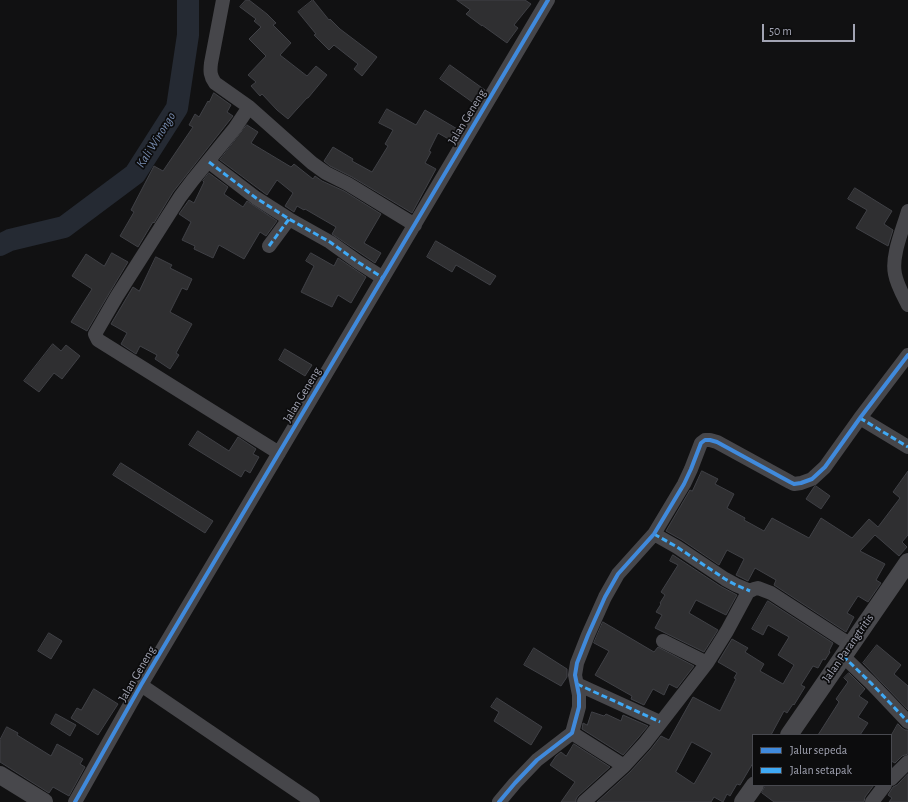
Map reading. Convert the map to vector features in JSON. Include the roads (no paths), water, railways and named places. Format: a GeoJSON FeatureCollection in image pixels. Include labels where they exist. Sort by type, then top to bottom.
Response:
{"type":"FeatureCollection","features":[{"type":"Feature","properties":{"kind":"main road","name":"Jalan Parangtritis"},"geometry":{"type":"LineString","coordinates":[[790,734],[908,562]]}},
{"type":"Feature","properties":{"kind":"main road"},"geometry":{"type":"LineString","coordinates":[[0,775],[44,802]]}},
{"type":"Feature","properties":{"kind":"main road"},"geometry":{"type":"LineString","coordinates":[[743,802],[754,786]]}},
{"type":"Feature","properties":{"kind":"street"},"geometry":{"type":"LineString","coordinates":[[223,0],[210,71],[215,83],[249,107],[312,164],[415,225]]}},
{"type":"Feature","properties":{"kind":"street","name":"Jalan Geneng"},"geometry":{"type":"LineString","coordinates":[[75,802],[141,686],[548,0]]}},
{"type":"Feature","properties":{"kind":"street"},"geometry":{"type":"LineString","coordinates":[[249,107],[209,162],[192,181],[116,296],[95,334],[98,340],[108,347],[279,453]]}},
{"type":"Feature","properties":{"kind":"street"},"geometry":{"type":"LineString","coordinates":[[209,162],[256,198],[330,242],[383,278]]}},
{"type":"Feature","properties":{"kind":"street"},"geometry":{"type":"LineString","coordinates":[[908,211],[896,251],[894,273],[898,286],[908,306]]}},
{"type":"Feature","properties":{"kind":"street"},"geometry":{"type":"LineString","coordinates":[[269,246],[289,219]]}},
{"type":"Feature","properties":{"kind":"street"},"geometry":{"type":"LineString","coordinates":[[499,802],[518,778],[537,760],[572,733],[579,707],[579,695],[575,674],[577,663],[588,635],[605,597],[618,574],[654,534],[684,484],[701,443],[705,440],[717,442],[794,484],[812,479],[825,467],[908,355]]}},
{"type":"Feature","properties":{"kind":"street"},"geometry":{"type":"LineString","coordinates":[[860,418],[908,447]]}},
{"type":"Feature","properties":{"kind":"street"},"geometry":{"type":"LineString","coordinates":[[654,534],[736,585],[750,590],[758,588],[771,593],[847,650],[871,683],[908,722]]}},
{"type":"Feature","properties":{"kind":"street"},"geometry":{"type":"LineString","coordinates":[[584,802],[624,766],[707,663],[727,631],[745,596],[750,590]]}},
{"type":"Feature","properties":{"kind":"street"},"geometry":{"type":"LineString","coordinates":[[663,641],[707,663]]}},
{"type":"Feature","properties":{"kind":"street"},"geometry":{"type":"LineString","coordinates":[[577,684],[660,722]]}},
{"type":"Feature","properties":{"kind":"street"},"geometry":{"type":"LineString","coordinates":[[141,686],[313,802]]}},
{"type":"Feature","properties":{"kind":"street"},"geometry":{"type":"LineString","coordinates":[[572,733],[624,766]]}},
{"type":"Feature","properties":{"kind":"street"},"geometry":{"type":"LineString","coordinates":[[892,778],[908,762]]}},
{"type":"Feature","properties":{"kind":"street"},"geometry":{"type":"LineString","coordinates":[[872,802],[884,786]]}},
{"type":"Feature","properties":{"kind":"waterway","name":"Kali Winongo"},"geometry":{"type":"LineString","coordinates":[[0,245],[10,240],[64,227],[135,174],[177,108],[188,35],[188,0]]}}]}
